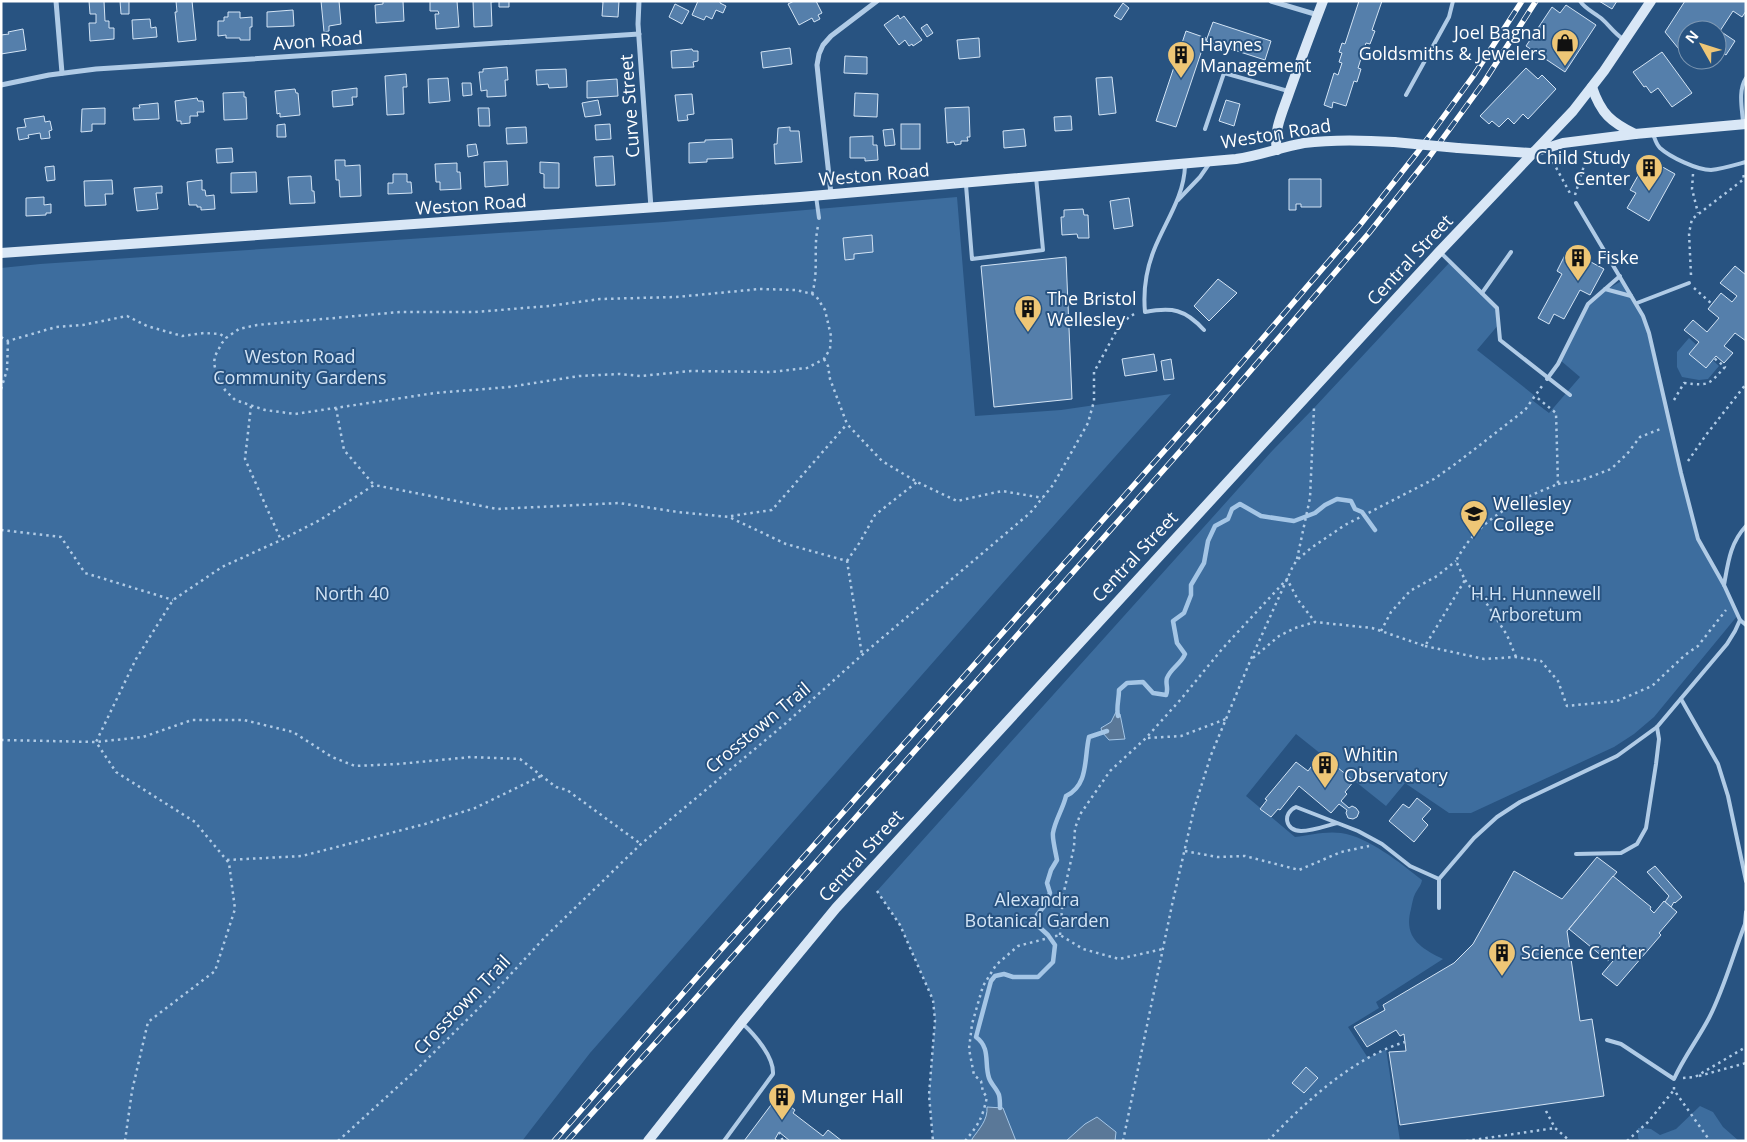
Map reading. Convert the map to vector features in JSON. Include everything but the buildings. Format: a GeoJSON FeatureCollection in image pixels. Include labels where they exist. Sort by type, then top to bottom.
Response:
{"type":"FeatureCollection","features":[{"type":"Feature","properties":{"kind":"main road"},"geometry":{"type":"LineString","coordinates":[[1277,150],[1276,133],[1323,1]]}},
{"type":"Feature","properties":{"kind":"main road","name":"Central Street"},"geometry":{"type":"LineString","coordinates":[[648,1141],[742,1022],[836,908],[895,842],[1439,252],[1531,153],[1568,117],[1592,87],[1650,1]]}},
{"type":"Feature","properties":{"kind":"main road"},"geometry":{"type":"LineString","coordinates":[[1592,87],[1596,99],[1606,115],[1619,126],[1635,134]]}},
{"type":"Feature","properties":{"kind":"main road","name":"Weston Road"},"geometry":{"type":"LineString","coordinates":[[1,253],[831,195],[1247,158],[1295,145],[1329,140],[1394,142],[1531,153],[1563,143],[1744,124]]}},
{"type":"Feature","properties":{"kind":"street"},"geometry":{"type":"LineString","coordinates":[[56,1],[62,73]]}},
{"type":"Feature","properties":{"kind":"street","name":"Curve Street"},"geometry":{"type":"LineString","coordinates":[[639,1],[639,34],[651,209]]}},
{"type":"Feature","properties":{"kind":"street"},"geometry":{"type":"LineString","coordinates":[[831,195],[818,72],[819,54],[823,45],[831,36],[877,1]]}},
{"type":"Feature","properties":{"kind":"street"},"geometry":{"type":"LineString","coordinates":[[1271,1],[1318,15]]}},
{"type":"Feature","properties":{"kind":"street","name":"Avon Road"},"geometry":{"type":"LineString","coordinates":[[1,85],[62,73],[639,34]]}},
{"type":"Feature","properties":{"kind":"lane"},"geometry":{"type":"LineString","coordinates":[[1406,95],[1449,17],[1452,1]]}},
{"type":"Feature","properties":{"kind":"lane"},"geometry":{"type":"LineString","coordinates":[[1580,1],[1583,6],[1625,40]]}},
{"type":"Feature","properties":{"kind":"lane"},"geometry":{"type":"LineString","coordinates":[[1205,129],[1224,73],[1290,91]]}},
{"type":"Feature","properties":{"kind":"lane"},"geometry":{"type":"LineString","coordinates":[[1744,124],[1742,93],[1743,83],[1746,78]]}},
{"type":"Feature","properties":{"kind":"lane"},"geometry":{"type":"LineString","coordinates":[[1653,134],[1661,149],[1680,161],[1710,170],[1744,163]]}},
{"type":"Feature","properties":{"kind":"lane"},"geometry":{"type":"LineString","coordinates":[[1177,202],[1200,177],[1210,161]]}},
{"type":"Feature","properties":{"kind":"lane"},"geometry":{"type":"LineString","coordinates":[[1185,164],[1183,183],[1177,202],[1150,262],[1145,284],[1145,312],[1162,309],[1175,310],[1191,317],[1204,330]]}},
{"type":"Feature","properties":{"kind":"lane"},"geometry":{"type":"LineString","coordinates":[[965,183],[972,259],[1043,250],[1036,177]]}},
{"type":"Feature","properties":{"kind":"lane"},"geometry":{"type":"LineString","coordinates":[[816,196],[819,218]]}},
{"type":"Feature","properties":{"kind":"lane"},"geometry":{"type":"LineString","coordinates":[[1576,203],[1637,303],[1649,333],[1698,539],[1724,585],[1740,620],[1746,625]]}},
{"type":"Feature","properties":{"kind":"lane"},"geometry":{"type":"LineString","coordinates":[[1439,252],[1497,308],[1500,340],[1570,395]]}},
{"type":"Feature","properties":{"kind":"lane"},"geometry":{"type":"LineString","coordinates":[[1482,293],[1511,252]]}},
{"type":"Feature","properties":{"kind":"lane"},"geometry":{"type":"LineString","coordinates":[[1547,378],[1558,364],[1588,304],[1620,276]]}},
{"type":"Feature","properties":{"kind":"lane"},"geometry":{"type":"LineString","coordinates":[[1637,303],[1689,283]]}},
{"type":"Feature","properties":{"kind":"lane"},"geometry":{"type":"LineString","coordinates":[[1604,289],[1632,296]]}},
{"type":"Feature","properties":{"kind":"lane"},"geometry":{"type":"LineString","coordinates":[[1724,585],[1731,550],[1738,535],[1746,526]]}},
{"type":"Feature","properties":{"kind":"lane"},"geometry":{"type":"LineString","coordinates":[[1438,908],[1439,879],[1474,838],[1497,817],[1520,802],[1617,756],[1657,727],[1726,644],[1740,620]]}},
{"type":"Feature","properties":{"kind":"lane"},"geometry":{"type":"LineString","coordinates":[[1681,699],[1718,764],[1728,796],[1746,881]]}},
{"type":"Feature","properties":{"kind":"lane"},"geometry":{"type":"LineString","coordinates":[[1576,854],[1621,853],[1637,844],[1646,828],[1659,739],[1657,727]]}},
{"type":"Feature","properties":{"kind":"lane"},"geometry":{"type":"LineString","coordinates":[[1337,823],[1301,831],[1295,830],[1289,826],[1287,814],[1296,807],[1358,831],[1382,844],[1410,866],[1439,879]]}},
{"type":"Feature","properties":{"kind":"lane"},"geometry":{"type":"LineString","coordinates":[[1607,1040],[1621,1044],[1674,1079],[1680,1064],[1716,1003],[1745,924],[1746,912]]}},
{"type":"Feature","properties":{"kind":"lane"},"geometry":{"type":"LineString","coordinates":[[724,1141],[773,1074],[772,1064],[759,1041],[742,1022]]}},
{"type":"Feature","properties":{"kind":"path"},"geometry":{"type":"LineString","coordinates":[[1554,162],[1574,199],[1586,151]]}},
{"type":"Feature","properties":{"kind":"path"},"geometry":{"type":"LineString","coordinates":[[1712,304],[1689,283],[1691,277],[1689,233],[1692,219],[1744,179],[1744,163]]}},
{"type":"Feature","properties":{"kind":"path"},"geometry":{"type":"LineString","coordinates":[[1694,165],[1692,189],[1698,213]]}},
{"type":"Feature","properties":{"kind":"path"},"geometry":{"type":"LineString","coordinates":[[812,294],[816,279],[815,242],[819,218]]}},
{"type":"Feature","properties":{"kind":"path"},"geometry":{"type":"LineString","coordinates":[[760,289],[796,290],[812,294],[821,302],[830,328],[830,349],[824,359],[806,368],[772,372],[691,371],[641,376],[619,374],[579,376],[509,388],[435,393],[295,414],[280,413],[234,400],[225,390],[215,370],[215,356],[226,338],[239,329],[257,325],[400,312],[475,312],[549,306],[600,299],[676,297],[760,289]]}},
{"type":"Feature","properties":{"kind":"path","name":"Crosstown Trail"},"geometry":{"type":"LineString","coordinates":[[338,1141],[415,1071],[486,1001],[546,936],[641,844],[786,723],[862,655],[1030,513],[1058,477],[1088,422],[1094,401],[1094,372],[1118,328],[1122,322],[1135,314],[1145,312]]}},
{"type":"Feature","properties":{"kind":"path"},"geometry":{"type":"LineString","coordinates":[[8,342],[56,327],[83,325],[127,316],[147,326],[182,336],[204,333],[220,334],[226,338]]}},
{"type":"Feature","properties":{"kind":"path"},"geometry":{"type":"LineString","coordinates":[[1,337],[8,342]]}},
{"type":"Feature","properties":{"kind":"path"},"geometry":{"type":"LineString","coordinates":[[1,389],[7,370],[8,342]]}},
{"type":"Feature","properties":{"kind":"path"},"geometry":{"type":"LineString","coordinates":[[1668,412],[1684,383],[1711,383],[1725,366],[1714,358]]}},
{"type":"Feature","properties":{"kind":"path"},"geometry":{"type":"LineString","coordinates":[[824,359],[847,424],[882,461],[917,482],[957,501],[1002,491],[1043,498]]}},
{"type":"Feature","properties":{"kind":"path"},"geometry":{"type":"LineString","coordinates":[[1297,560],[1345,525],[1434,479],[1458,462],[1525,410],[1547,378]]}},
{"type":"Feature","properties":{"kind":"path"},"geometry":{"type":"LineString","coordinates":[[1681,473],[1706,435],[1746,384]]}},
{"type":"Feature","properties":{"kind":"path"},"geometry":{"type":"LineString","coordinates":[[1535,396],[1556,413],[1558,484]]}},
{"type":"Feature","properties":{"kind":"path"},"geometry":{"type":"LineString","coordinates":[[251,406],[245,459],[282,540]]}},
{"type":"Feature","properties":{"kind":"path"},"geometry":{"type":"LineString","coordinates":[[336,408],[344,450],[374,485],[498,509],[619,503],[678,512],[729,516],[772,510],[847,424]]}},
{"type":"Feature","properties":{"kind":"path"},"geometry":{"type":"LineString","coordinates":[[1123,1141],[1194,809],[1226,719],[1251,659],[1297,560],[1310,498],[1314,408]]}},
{"type":"Feature","properties":{"kind":"path"},"geometry":{"type":"LineString","coordinates":[[1380,631],[1390,612],[1410,591],[1437,576],[1456,560],[1463,548],[1489,520],[1526,497],[1558,484],[1582,480],[1611,469],[1627,454],[1640,437],[1670,426]]}},
{"type":"Feature","properties":{"kind":"path"},"geometry":{"type":"LineString","coordinates":[[862,655],[847,561],[860,542],[874,515],[917,482]]}},
{"type":"Feature","properties":{"kind":"path"},"geometry":{"type":"LineString","coordinates":[[96,742],[136,659],[173,600],[222,567],[282,540],[320,520],[374,485]]}},
{"type":"Feature","properties":{"kind":"path"},"geometry":{"type":"LineString","coordinates":[[729,516],[786,544],[847,561]]}},
{"type":"Feature","properties":{"kind":"path"},"geometry":{"type":"LineString","coordinates":[[1,530],[60,536],[86,573],[173,600]]}},
{"type":"Feature","properties":{"kind":"path"},"geometry":{"type":"LineString","coordinates":[[1456,560],[1465,580],[1476,595],[1485,601],[1506,636],[1516,658]]}},
{"type":"Feature","properties":{"kind":"path"},"geometry":{"type":"LineString","coordinates":[[1287,579],[1298,600],[1315,622]]}},
{"type":"Feature","properties":{"kind":"path"},"geometry":{"type":"LineString","coordinates":[[1060,935],[1063,896],[1074,847],[1075,828],[1081,813],[1110,771],[1146,738],[1223,648],[1287,579]]}},
{"type":"Feature","properties":{"kind":"path"},"geometry":{"type":"LineString","coordinates":[[1425,646],[1465,580]]}},
{"type":"Feature","properties":{"kind":"path"},"geometry":{"type":"LineString","coordinates":[[1251,659],[1278,636],[1315,622],[1372,628],[1425,646],[1484,659],[1516,658],[1541,660],[1558,681],[1567,706],[1617,701],[1652,686],[1685,655],[1698,646],[1732,603]]}},
{"type":"Feature","properties":{"kind":"path"},"geometry":{"type":"LineString","coordinates":[[1146,738],[1181,736],[1226,719]]}},
{"type":"Feature","properties":{"kind":"path"},"geometry":{"type":"LineString","coordinates":[[1,740],[96,742],[143,737],[192,720],[244,720],[293,732],[332,757],[355,766],[471,757],[520,759],[556,787],[568,790],[641,844]]}},
{"type":"Feature","properties":{"kind":"path"},"geometry":{"type":"LineString","coordinates":[[96,742],[116,772],[195,822],[229,863],[235,909],[216,971],[148,1022],[132,1091],[125,1141]]}},
{"type":"Feature","properties":{"kind":"path"},"geometry":{"type":"LineString","coordinates":[[226,860],[302,856],[425,824],[475,808],[542,776]]}},
{"type":"Feature","properties":{"kind":"path"},"geometry":{"type":"LineString","coordinates":[[1185,851],[1217,857],[1244,856],[1299,870],[1341,852],[1382,844]]}},
{"type":"Feature","properties":{"kind":"path"},"geometry":{"type":"LineString","coordinates":[[876,891],[900,925],[933,1000],[935,1020],[929,1095],[933,1141]]}},
{"type":"Feature","properties":{"kind":"path"},"geometry":{"type":"LineString","coordinates":[[965,1141],[978,1125],[984,1113],[986,1097],[981,1081],[974,1075],[969,1049],[972,1024],[983,986],[996,965],[1018,946],[1060,935],[1083,949],[1119,959],[1163,949]]}},
{"type":"Feature","properties":{"kind":"path"},"geometry":{"type":"LineString","coordinates":[[1268,1141],[1289,1119],[1363,1061],[1391,1046],[1405,1042]]}},
{"type":"Feature","properties":{"kind":"path"},"geometry":{"type":"LineString","coordinates":[[1695,1077],[1746,1047]]}},
{"type":"Feature","properties":{"kind":"path"},"geometry":{"type":"LineString","coordinates":[[1710,1141],[1674,1090],[1674,1079],[1695,1077],[1746,1064]]}},
{"type":"Feature","properties":{"kind":"path"},"geometry":{"type":"LineString","coordinates":[[1627,1141],[1648,1122],[1674,1090]]}},
{"type":"Feature","properties":{"kind":"path"},"geometry":{"type":"LineString","coordinates":[[1546,1111],[1555,1128],[1570,1141]]}},
{"type":"Feature","properties":{"kind":"path"},"geometry":{"type":"LineString","coordinates":[[1466,1141],[1555,1128]]}},
{"type":"Feature","properties":{"kind":"path"},"geometry":{"type":"LineString","coordinates":[[779,1132],[783,1141]]}},
{"type":"Feature","properties":{"kind":"green space","name":"North 40"},"geometry":{"type":"Polygon","coordinates":[[[957,197],[975,416],[1061,410],[1171,394],[590,1053],[522,1141],[1,1141],[1,268],[664,222],[957,197]]]}},
{"type":"Feature","properties":{"kind":"green space","name":"Wellesley College"},"geometry":{"type":"Polygon","coordinates":[[[1450,262],[1497,308],[1499,324],[1477,350],[1535,396],[1532,400],[1549,413],[1580,377],[1560,360],[1588,304],[1623,280],[1643,316],[1698,539],[1738,615],[1654,717],[1634,734],[1614,747],[1471,813],[1449,813],[1405,783],[1386,806],[1296,734],[1246,796],[1295,837],[1329,832],[1352,835],[1384,852],[1422,880],[1413,899],[1409,919],[1412,935],[1421,946],[1443,959],[1376,1002],[1379,1008],[1348,1027],[1368,1058],[1386,1049],[1400,1141],[933,1141],[929,1095],[935,1020],[933,1000],[900,925],[877,891],[1273,450],[1450,262]]]}},
{"type":"Feature","properties":{"kind":"green space"},"geometry":{"type":"Polygon","coordinates":[[[1689,338],[1719,366],[1708,379],[1699,380],[1682,377],[1677,367],[1677,352],[1689,338]]]}},
{"type":"Feature","properties":{"kind":"green space"},"geometry":{"type":"Polygon","coordinates":[[[1700,1106],[1713,1112],[1723,1127],[1739,1141],[1640,1141],[1638,1138],[1638,1128],[1651,1129],[1660,1135],[1676,1129],[1700,1106]]]}},
{"type":"Feature","properties":{"kind":"shaded area"},"geometry":{"type":"Polygon","coordinates":[[[1116,712],[1120,714],[1125,739],[1109,740],[1101,728],[1111,722],[1116,712]]]}},
{"type":"Feature","properties":{"kind":"shaded area"},"geometry":{"type":"Polygon","coordinates":[[[987,1107],[1003,1108],[1016,1141],[972,1141],[985,1120],[987,1107]]]}},
{"type":"Feature","properties":{"kind":"shaded area"},"geometry":{"type":"Polygon","coordinates":[[[1097,1117],[1116,1132],[1115,1141],[1066,1141],[1085,1124],[1097,1117]]]}},
{"type":"Feature","properties":{"kind":"waterway"},"geometry":{"type":"LineString","coordinates":[[1118,716],[1119,690],[1127,683],[1143,682],[1153,693],[1166,695],[1167,678],[1185,654],[1177,643],[1173,621],[1184,613],[1191,595],[1191,585],[1204,563],[1208,541],[1215,526],[1228,519],[1232,509],[1240,504],[1261,516],[1294,521],[1315,513],[1337,499],[1351,501],[1355,509],[1362,512],[1375,530]]}},
{"type":"Feature","properties":{"kind":"waterway"},"geometry":{"type":"LineString","coordinates":[[1000,1108],[999,1095],[989,1078],[984,1046],[976,1037],[991,981],[995,976],[1004,974],[1013,977],[1038,977],[1053,962],[1055,945],[1037,925],[1037,915],[1045,905],[1050,893],[1047,883],[1051,870],[1057,860],[1053,838],[1054,828],[1066,796],[1079,785],[1082,778],[1089,737],[1107,731]]}},
{"type":"Feature","properties":{"kind":"railway"},"geometry":{"type":"LineString","coordinates":[[554,1141],[719,952],[1213,396],[1360,225],[1417,153],[1474,75],[1522,1]]}},
{"type":"Feature","properties":{"kind":"railway"},"geometry":{"type":"LineString","coordinates":[[567,1141],[1222,404],[1369,233],[1427,160],[1484,82],[1536,1]]}},
{"type":"Feature","properties":{"kind":"place","name":"Joel Bagnal Goldsmiths & Jewelers"},"geometry":{"type":"Point","coordinates":[1565,67]}},
{"type":"Feature","properties":{"kind":"place","name":"Haynes Management"},"geometry":{"type":"Point","coordinates":[1181,79]}},
{"type":"Feature","properties":{"kind":"place","name":"Child Study Center"},"geometry":{"type":"Point","coordinates":[1649,192]}},
{"type":"Feature","properties":{"kind":"place","name":"Fiske"},"geometry":{"type":"Point","coordinates":[1578,282]}},
{"type":"Feature","properties":{"kind":"place","name":"The Bristol Wellesley"},"geometry":{"type":"Point","coordinates":[1028,333]}},
{"type":"Feature","properties":{"kind":"place","name":"Wellesley College"},"geometry":{"type":"Point","coordinates":[1474,538]}},
{"type":"Feature","properties":{"kind":"place","name":"Whitin Observatory"},"geometry":{"type":"Point","coordinates":[1325,789]}},
{"type":"Feature","properties":{"kind":"place","name":"Science Center"},"geometry":{"type":"Point","coordinates":[1502,977]}},
{"type":"Feature","properties":{"kind":"place","name":"Munger Hall"},"geometry":{"type":"Point","coordinates":[782,1121]}},
{"type":"Feature","properties":{"kind":"park label","name":"Weston Road Community Gardens"},"geometry":{"type":"Point","coordinates":[300,367]}},
{"type":"Feature","properties":{"kind":"park label","name":"H.H. Hunnewell Arboretum"},"geometry":{"type":"Point","coordinates":[1536,604]}},
{"type":"Feature","properties":{"kind":"park label","name":"Alexandra Botanical Garden"},"geometry":{"type":"Point","coordinates":[1037,910]}}]}
